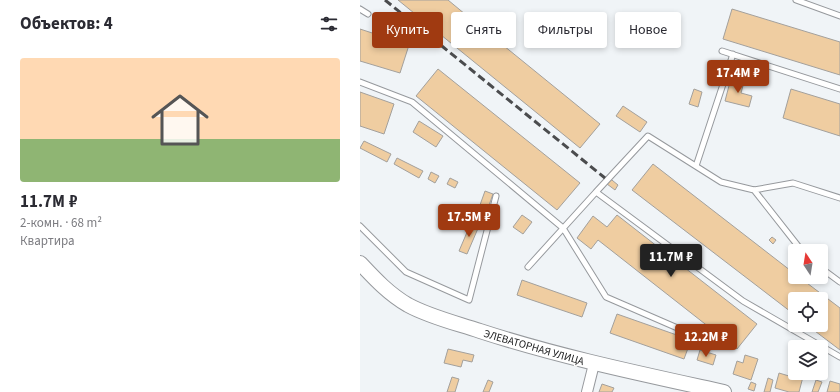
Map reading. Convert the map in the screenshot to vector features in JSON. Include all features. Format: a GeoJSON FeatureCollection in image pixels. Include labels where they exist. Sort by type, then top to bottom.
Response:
{"type":"FeatureCollection","features":[{"type":"Feature","properties":{"kind":"street","name":"ЭЛЕВАТОРНАЯ УЛИЦА"},"geometry":{"type":"LineString","coordinates":[[360,263],[394,296],[409,305],[504,339],[594,364],[724,392]]}},
{"type":"Feature","properties":{"kind":"street"},"geometry":{"type":"LineString","coordinates":[[587,392],[594,364]]}},
{"type":"Feature","properties":{"kind":"lane"},"geometry":{"type":"LineString","coordinates":[[796,0],[840,16]]}},
{"type":"Feature","properties":{"kind":"lane"},"geometry":{"type":"LineString","coordinates":[[360,9],[368,14]]}},
{"type":"Feature","properties":{"kind":"lane"},"geometry":{"type":"LineString","coordinates":[[722,51],[840,89]]}},
{"type":"Feature","properties":{"kind":"lane"},"geometry":{"type":"LineString","coordinates":[[696,166],[733,54]]}},
{"type":"Feature","properties":{"kind":"lane"},"geometry":{"type":"LineString","coordinates":[[360,82],[412,102],[563,228],[606,297],[689,333]]}},
{"type":"Feature","properties":{"kind":"lane"},"geometry":{"type":"LineString","coordinates":[[528,267],[648,136],[721,182],[754,190],[793,183],[840,198]]}},
{"type":"Feature","properties":{"kind":"lane"},"geometry":{"type":"LineString","coordinates":[[754,190],[796,244]]}},
{"type":"Feature","properties":{"kind":"lane"},"geometry":{"type":"LineString","coordinates":[[596,192],[743,301],[840,357]]}},
{"type":"Feature","properties":{"kind":"lane"},"geometry":{"type":"LineString","coordinates":[[360,226],[406,272],[469,300],[496,196]]}},
{"type":"Feature","properties":{"kind":"lane"},"geometry":{"type":"LineString","coordinates":[[828,273],[840,282]]}},
{"type":"Feature","properties":{"kind":"building"},"geometry":{"type":"Polygon","coordinates":[[[398,0],[448,0],[462,12],[451,12],[451,43],[443,37],[443,12],[413,12],[398,0]]]}},
{"type":"Feature","properties":{"kind":"building"},"geometry":{"type":"Polygon","coordinates":[[[732,9],[840,42],[840,75],[723,39],[732,9]]]}},
{"type":"Feature","properties":{"kind":"building"},"geometry":{"type":"Polygon","coordinates":[[[360,29],[372,33],[372,48],[408,48],[400,73],[360,61],[360,29]]]}},
{"type":"Feature","properties":{"kind":"building"},"geometry":{"type":"Polygon","coordinates":[[[457,48],[507,48],[600,124],[580,148],[457,48]]]}},
{"type":"Feature","properties":{"kind":"building"},"geometry":{"type":"Polygon","coordinates":[[[438,69],[580,183],[557,210],[416,96],[438,69]]]}},
{"type":"Feature","properties":{"kind":"building"},"geometry":{"type":"Polygon","coordinates":[[[731,78],[744,82],[741,93],[752,96],[749,107],[725,101],[731,78]]]}},
{"type":"Feature","properties":{"kind":"building"},"geometry":{"type":"Polygon","coordinates":[[[694,89],[702,92],[698,107],[689,104],[694,89]]]}},
{"type":"Feature","properties":{"kind":"building"},"geometry":{"type":"Polygon","coordinates":[[[791,89],[840,104],[840,136],[783,118],[791,89]]]}},
{"type":"Feature","properties":{"kind":"building"},"geometry":{"type":"Polygon","coordinates":[[[360,92],[394,104],[384,134],[360,126],[360,92]]]}},
{"type":"Feature","properties":{"kind":"building"},"geometry":{"type":"Polygon","coordinates":[[[623,106],[647,122],[640,132],[616,116],[623,106]]]}},
{"type":"Feature","properties":{"kind":"building"},"geometry":{"type":"Polygon","coordinates":[[[419,121],[443,136],[436,147],[413,132],[419,121]]]}},
{"type":"Feature","properties":{"kind":"building"},"geometry":{"type":"Polygon","coordinates":[[[364,141],[391,154],[387,162],[360,148],[364,141]]]}},
{"type":"Feature","properties":{"kind":"building"},"geometry":{"type":"Polygon","coordinates":[[[397,158],[423,171],[419,178],[394,164],[397,158]]]}},
{"type":"Feature","properties":{"kind":"building"},"geometry":{"type":"Polygon","coordinates":[[[653,164],[788,269],[788,284],[808,284],[819,292],[788,292],[788,310],[632,190],[653,164]]]}},
{"type":"Feature","properties":{"kind":"building"},"geometry":{"type":"Polygon","coordinates":[[[431,172],[439,176],[435,183],[428,179],[431,172]]]}},
{"type":"Feature","properties":{"kind":"building"},"geometry":{"type":"Polygon","coordinates":[[[607,176],[618,185],[615,190],[603,181],[607,176]]]}},
{"type":"Feature","properties":{"kind":"building"},"geometry":{"type":"Polygon","coordinates":[[[450,178],[458,182],[455,188],[447,184],[450,178]]]}},
{"type":"Feature","properties":{"kind":"building"},"geometry":{"type":"Polygon","coordinates":[[[485,191],[493,194],[483,222],[475,219],[485,191]]]}},
{"type":"Feature","properties":{"kind":"building"},"geometry":{"type":"Polygon","coordinates":[[[522,215],[532,222],[523,234],[513,227],[522,215]]]}},
{"type":"Feature","properties":{"kind":"building"},"geometry":{"type":"Polygon","coordinates":[[[617,215],[757,324],[737,349],[598,240],[591,249],[577,238],[593,216],[607,227],[617,215]]]}},
{"type":"Feature","properties":{"kind":"building"},"geometry":{"type":"Polygon","coordinates":[[[471,223],[479,226],[467,254],[459,251],[471,223]]]}},
{"type":"Feature","properties":{"kind":"building"},"geometry":{"type":"Polygon","coordinates":[[[772,237],[776,240],[773,244],[769,240],[772,237]]]}},
{"type":"Feature","properties":{"kind":"building"},"geometry":{"type":"Polygon","coordinates":[[[522,280],[587,303],[582,317],[517,295],[522,280]]]}},
{"type":"Feature","properties":{"kind":"building"},"geometry":{"type":"Polygon","coordinates":[[[828,299],[840,308],[840,350],[816,332],[828,332],[828,299]]]}},
{"type":"Feature","properties":{"kind":"building"},"geometry":{"type":"Polygon","coordinates":[[[617,314],[691,340],[684,359],[610,333],[617,314]]]}},
{"type":"Feature","properties":{"kind":"building"},"geometry":{"type":"Polygon","coordinates":[[[448,349],[474,355],[472,362],[463,360],[461,367],[444,363],[448,349]]]}},
{"type":"Feature","properties":{"kind":"building"},"geometry":{"type":"Polygon","coordinates":[[[700,350],[716,355],[713,365],[697,360],[700,350]]]}},
{"type":"Feature","properties":{"kind":"building"},"geometry":{"type":"Polygon","coordinates":[[[745,355],[758,359],[751,380],[733,374],[737,361],[743,363],[745,355]]]}},
{"type":"Feature","properties":{"kind":"building"},"geometry":{"type":"Polygon","coordinates":[[[779,373],[788,376],[788,380],[802,380],[799,392],[789,392],[775,388],[779,373]]]}},
{"type":"Feature","properties":{"kind":"building"},"geometry":{"type":"Polygon","coordinates":[[[452,377],[459,379],[455,392],[447,392],[452,377]]]}},
{"type":"Feature","properties":{"kind":"building"},"geometry":{"type":"Polygon","coordinates":[[[768,378],[773,380],[770,392],[764,392],[768,378]]]}},
{"type":"Feature","properties":{"kind":"building"},"geometry":{"type":"Polygon","coordinates":[[[488,380],[493,382],[489,392],[483,392],[488,380]]]}},
{"type":"Feature","properties":{"kind":"building"},"geometry":{"type":"Polygon","coordinates":[[[816,380],[822,382],[818,392],[812,392],[816,380]]]}},
{"type":"Feature","properties":{"kind":"building"},"geometry":{"type":"Polygon","coordinates":[[[830,381],[840,384],[840,392],[827,392],[830,381]]]}},
{"type":"Feature","properties":{"kind":"building"},"geometry":{"type":"Polygon","coordinates":[[[751,382],[756,384],[754,391],[748,389],[751,382]]]}},
{"type":"Feature","properties":{"kind":"building"},"geometry":{"type":"Polygon","coordinates":[[[602,384],[614,388],[612,392],[599,392],[602,384]]]}},
{"type":"Feature","properties":{"kind":"railway"},"geometry":{"type":"LineString","coordinates":[[385,0],[605,178]]}}]}
